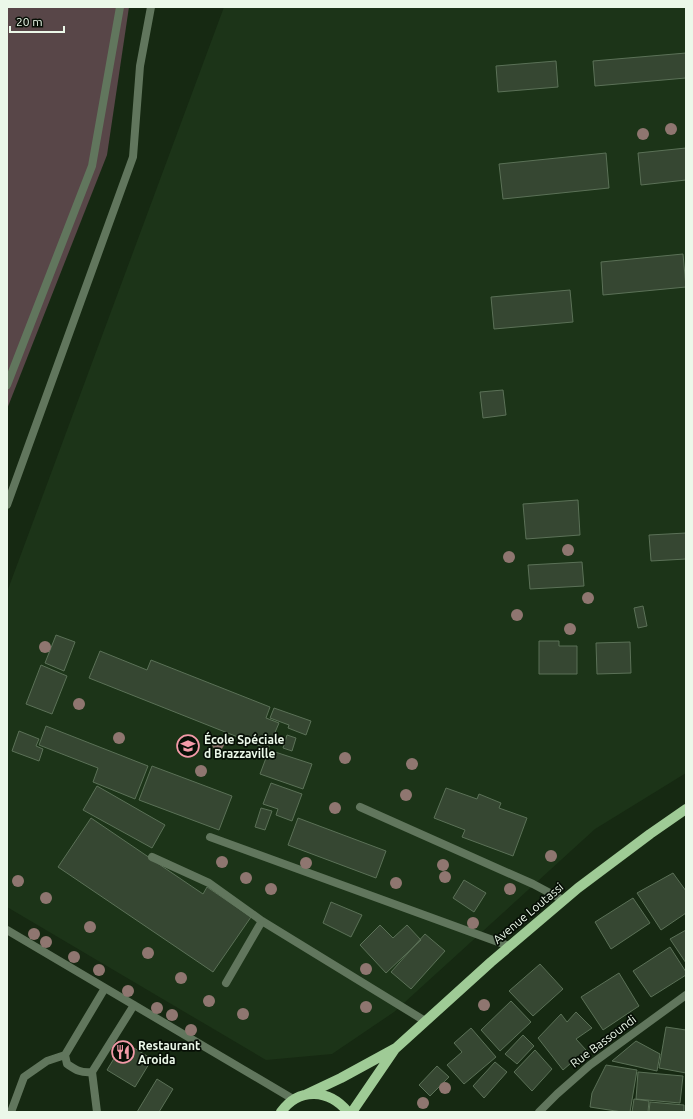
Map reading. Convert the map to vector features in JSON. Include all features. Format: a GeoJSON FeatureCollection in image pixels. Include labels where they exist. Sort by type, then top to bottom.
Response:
{"type":"FeatureCollection","features":[{"type":"Feature","properties":{"kind":"main road","name":"Avenue Loutassi"},"geometry":{"type":"LineString","coordinates":[[293,1100],[341,1078],[396,1048],[509,946],[563,900],[650,834],[686,809]]}},
{"type":"Feature","properties":{"kind":"main road","name":"Avenue Loutassi"},"geometry":{"type":"LineString","coordinates":[[352,1112],[396,1048]]}},
{"type":"Feature","properties":{"kind":"main road"},"geometry":{"type":"LineString","coordinates":[[305,1095],[318,1094],[331,1097],[342,1105],[348,1112]]}},
{"type":"Feature","properties":{"kind":"main road"},"geometry":{"type":"LineString","coordinates":[[281,1112],[293,1100]]}},
{"type":"Feature","properties":{"kind":"street"},"geometry":{"type":"LineString","coordinates":[[7,385],[92,166],[120,7]]}},
{"type":"Feature","properties":{"kind":"street"},"geometry":{"type":"LineString","coordinates":[[7,505],[133,157],[140,66],[151,7]]}},
{"type":"Feature","properties":{"kind":"street"},"geometry":{"type":"LineString","coordinates":[[360,807],[533,884],[563,900]]}},
{"type":"Feature","properties":{"kind":"street"},"geometry":{"type":"LineString","coordinates":[[210,837],[509,946]]}},
{"type":"Feature","properties":{"kind":"street"},"geometry":{"type":"LineString","coordinates":[[152,857],[209,883],[262,921],[426,1021]]}},
{"type":"Feature","properties":{"kind":"street"},"geometry":{"type":"LineString","coordinates":[[226,983],[262,921]]}},
{"type":"Feature","properties":{"kind":"street"},"geometry":{"type":"LineString","coordinates":[[7,930],[293,1100]]}},
{"type":"Feature","properties":{"kind":"street"},"geometry":{"type":"LineString","coordinates":[[11,1112],[24,1077],[47,1061],[65,1055],[105,988]]}},
{"type":"Feature","properties":{"kind":"street","name":"Rue Bassoundi"},"geometry":{"type":"LineString","coordinates":[[539,1112],[590,1065],[686,995]]}},
{"type":"Feature","properties":{"kind":"street"},"geometry":{"type":"LineString","coordinates":[[97,1112],[92,1072],[134,1005]]}},
{"type":"Feature","properties":{"kind":"street"},"geometry":{"type":"LineString","coordinates":[[65,1055],[67,1064],[74,1069],[83,1073],[92,1072]]}},
{"type":"Feature","properties":{"kind":"shaded area"},"geometry":{"type":"Polygon","coordinates":[[[7,7],[129,7],[107,155],[7,409],[7,7]]]}},
{"type":"Feature","properties":{"kind":"shaded area"},"geometry":{"type":"Polygon","coordinates":[[[224,7],[686,7],[686,773],[595,829],[394,1012],[332,1054],[266,1060],[7,907],[7,592],[224,7]]]}},
{"type":"Feature","properties":{"kind":"building"},"geometry":{"type":"Polygon","coordinates":[[[686,53],[686,78],[595,86],[593,61],[686,53]]]}},
{"type":"Feature","properties":{"kind":"building"},"geometry":{"type":"Polygon","coordinates":[[[556,61],[558,87],[498,92],[496,66],[556,61]]]}},
{"type":"Feature","properties":{"kind":"building"},"geometry":{"type":"Polygon","coordinates":[[[686,148],[686,180],[641,185],[638,153],[686,148]]]}},
{"type":"Feature","properties":{"kind":"building"},"geometry":{"type":"Polygon","coordinates":[[[606,153],[609,188],[503,199],[499,164],[606,153]]]}},
{"type":"Feature","properties":{"kind":"building"},"geometry":{"type":"Polygon","coordinates":[[[683,254],[686,287],[603,295],[601,262],[683,254]]]}},
{"type":"Feature","properties":{"kind":"building"},"geometry":{"type":"Polygon","coordinates":[[[570,290],[573,322],[494,329],[491,297],[570,290]]]}},
{"type":"Feature","properties":{"kind":"building"},"geometry":{"type":"Polygon","coordinates":[[[503,390],[506,415],[483,418],[480,392],[503,390]]]}},
{"type":"Feature","properties":{"kind":"building"},"geometry":{"type":"Polygon","coordinates":[[[578,500],[580,535],[526,539],[523,504],[578,500]]]}},
{"type":"Feature","properties":{"kind":"building"},"geometry":{"type":"Polygon","coordinates":[[[686,533],[686,559],[651,561],[649,535],[686,533]]]}},
{"type":"Feature","properties":{"kind":"building"},"geometry":{"type":"Polygon","coordinates":[[[582,562],[584,586],[530,589],[528,565],[582,562]]]}},
{"type":"Feature","properties":{"kind":"building"},"geometry":{"type":"Polygon","coordinates":[[[643,606],[647,626],[638,628],[634,608],[643,606]]]}},
{"type":"Feature","properties":{"kind":"building"},"geometry":{"type":"Polygon","coordinates":[[[56,635],[75,642],[64,671],[45,663],[56,635]]]}},
{"type":"Feature","properties":{"kind":"building"},"geometry":{"type":"Polygon","coordinates":[[[539,641],[559,641],[559,646],[577,646],[577,674],[539,674],[539,641]]]}},
{"type":"Feature","properties":{"kind":"building"},"geometry":{"type":"Polygon","coordinates":[[[630,642],[631,673],[597,674],[596,643],[630,642]]]}},
{"type":"Feature","properties":{"kind":"building"},"geometry":{"type":"Polygon","coordinates":[[[100,651],[147,670],[151,660],[270,707],[266,718],[279,723],[268,749],[89,678],[100,651]]]}},
{"type":"Feature","properties":{"kind":"building"},"geometry":{"type":"Polygon","coordinates":[[[41,665],[67,676],[52,714],[26,704],[41,665]]]}},
{"type":"Feature","properties":{"kind":"building"},"geometry":{"type":"Polygon","coordinates":[[[274,708],[311,721],[306,735],[288,728],[289,725],[270,718],[274,708]]]}},
{"type":"Feature","properties":{"kind":"building"},"geometry":{"type":"Polygon","coordinates":[[[46,726],[148,766],[135,799],[93,782],[98,768],[39,745],[46,726]]]}},
{"type":"Feature","properties":{"kind":"building"},"geometry":{"type":"Polygon","coordinates":[[[19,731],[39,739],[36,746],[43,749],[39,761],[12,751],[19,731]]]}},
{"type":"Feature","properties":{"kind":"building"},"geometry":{"type":"Polygon","coordinates":[[[287,735],[296,738],[292,751],[283,748],[287,735]]]}},
{"type":"Feature","properties":{"kind":"building"},"geometry":{"type":"Polygon","coordinates":[[[269,750],[312,764],[303,789],[260,774],[269,750]]]}},
{"type":"Feature","properties":{"kind":"building"},"geometry":{"type":"Polygon","coordinates":[[[152,766],[232,796],[219,830],[139,800],[152,766]]]}},
{"type":"Feature","properties":{"kind":"building"},"geometry":{"type":"Polygon","coordinates":[[[271,783],[302,794],[292,821],[276,815],[278,809],[263,804],[271,783]]]}},
{"type":"Feature","properties":{"kind":"building"},"geometry":{"type":"Polygon","coordinates":[[[97,786],[165,825],[152,848],[83,810],[97,786]]]}},
{"type":"Feature","properties":{"kind":"building"},"geometry":{"type":"Polygon","coordinates":[[[446,788],[477,799],[479,794],[501,803],[499,808],[527,818],[513,856],[462,837],[465,830],[434,818],[446,788]]]}},
{"type":"Feature","properties":{"kind":"building"},"geometry":{"type":"Polygon","coordinates":[[[261,808],[272,811],[265,830],[255,827],[261,808]]]}},
{"type":"Feature","properties":{"kind":"building"},"geometry":{"type":"Polygon","coordinates":[[[91,818],[203,894],[207,887],[251,917],[213,972],[58,867],[91,818]]]}},
{"type":"Feature","properties":{"kind":"building"},"geometry":{"type":"Polygon","coordinates":[[[298,818],[386,851],[376,878],[288,845],[298,818]]]}},
{"type":"Feature","properties":{"kind":"building"},"geometry":{"type":"Polygon","coordinates":[[[673,873],[686,891],[686,913],[661,930],[637,893],[673,873]]]}},
{"type":"Feature","properties":{"kind":"building"},"geometry":{"type":"Polygon","coordinates":[[[464,880],[486,893],[474,912],[453,898],[464,880]]]}},
{"type":"Feature","properties":{"kind":"building"},"geometry":{"type":"Polygon","coordinates":[[[633,898],[650,923],[611,949],[595,922],[633,898]]]}},
{"type":"Feature","properties":{"kind":"building"},"geometry":{"type":"Polygon","coordinates":[[[331,902],[362,915],[351,937],[323,923],[331,902]]]}},
{"type":"Feature","properties":{"kind":"building"},"geometry":{"type":"Polygon","coordinates":[[[380,925],[393,938],[407,925],[421,940],[386,973],[360,945],[380,925]]]}},
{"type":"Feature","properties":{"kind":"building"},"geometry":{"type":"Polygon","coordinates":[[[686,930],[686,963],[670,939],[686,930]]]}},
{"type":"Feature","properties":{"kind":"building"},"geometry":{"type":"Polygon","coordinates":[[[425,934],[445,951],[411,989],[391,972],[425,934]]]}},
{"type":"Feature","properties":{"kind":"building"},"geometry":{"type":"Polygon","coordinates":[[[670,947],[686,972],[686,975],[651,997],[633,971],[670,947]]]}},
{"type":"Feature","properties":{"kind":"building"},"geometry":{"type":"Polygon","coordinates":[[[540,964],[563,989],[533,1016],[509,991],[540,964]]]}},
{"type":"Feature","properties":{"kind":"building"},"geometry":{"type":"Polygon","coordinates":[[[619,973],[639,1006],[603,1030],[581,997],[619,973]]]}},
{"type":"Feature","properties":{"kind":"building"},"geometry":{"type":"Polygon","coordinates":[[[511,1001],[531,1022],[500,1051],[481,1030],[511,1001]]]}},
{"type":"Feature","properties":{"kind":"building"},"geometry":{"type":"Polygon","coordinates":[[[576,1012],[592,1028],[576,1039],[586,1050],[563,1070],[538,1038],[561,1014],[567,1022],[576,1012]]]}},
{"type":"Feature","properties":{"kind":"building"},"geometry":{"type":"Polygon","coordinates":[[[666,1027],[686,1030],[686,1073],[659,1068],[666,1027]]]}},
{"type":"Feature","properties":{"kind":"building"},"geometry":{"type":"Polygon","coordinates":[[[471,1028],[496,1057],[464,1084],[447,1065],[462,1052],[454,1043],[471,1028]]]}},
{"type":"Feature","properties":{"kind":"building"},"geometry":{"type":"Polygon","coordinates":[[[523,1035],[534,1046],[517,1064],[505,1054],[523,1035]]]}},
{"type":"Feature","properties":{"kind":"building"},"geometry":{"type":"Polygon","coordinates":[[[636,1041],[660,1054],[657,1071],[612,1061],[636,1041]]]}},
{"type":"Feature","properties":{"kind":"building"},"geometry":{"type":"Polygon","coordinates":[[[124,1042],[152,1059],[135,1087],[107,1070],[124,1042]]]}},
{"type":"Feature","properties":{"kind":"building"},"geometry":{"type":"Polygon","coordinates":[[[535,1050],[552,1069],[532,1091],[514,1072],[535,1050]]]}},
{"type":"Feature","properties":{"kind":"building"},"geometry":{"type":"Polygon","coordinates":[[[495,1062],[507,1072],[484,1098],[473,1086],[495,1062]]]}},
{"type":"Feature","properties":{"kind":"building"},"geometry":{"type":"Polygon","coordinates":[[[606,1065],[637,1070],[630,1112],[590,1107],[592,1093],[606,1065]]]}},
{"type":"Feature","properties":{"kind":"building"},"geometry":{"type":"Polygon","coordinates":[[[437,1066],[449,1077],[430,1096],[419,1085],[437,1066]]]}},
{"type":"Feature","properties":{"kind":"building"},"geometry":{"type":"Polygon","coordinates":[[[638,1072],[683,1076],[680,1103],[636,1099],[638,1072]]]}},
{"type":"Feature","properties":{"kind":"building"},"geometry":{"type":"Polygon","coordinates":[[[157,1079],[173,1089],[159,1112],[137,1112],[157,1079]]]}},
{"type":"Feature","properties":{"kind":"building"},"geometry":{"type":"Polygon","coordinates":[[[634,1099],[649,1101],[648,1112],[632,1112],[634,1099]]]}},
{"type":"Feature","properties":{"kind":"building"},"geometry":{"type":"Polygon","coordinates":[[[650,1102],[684,1105],[684,1112],[649,1112],[650,1102]]]}},
{"type":"Feature","properties":{"kind":"place","name":"École Spéciale d Brazzaville"},"geometry":{"type":"Point","coordinates":[188,746]}},
{"type":"Feature","properties":{"kind":"place","name":"Restaurant Aroida"},"geometry":{"type":"Point","coordinates":[123,1052]}}]}
